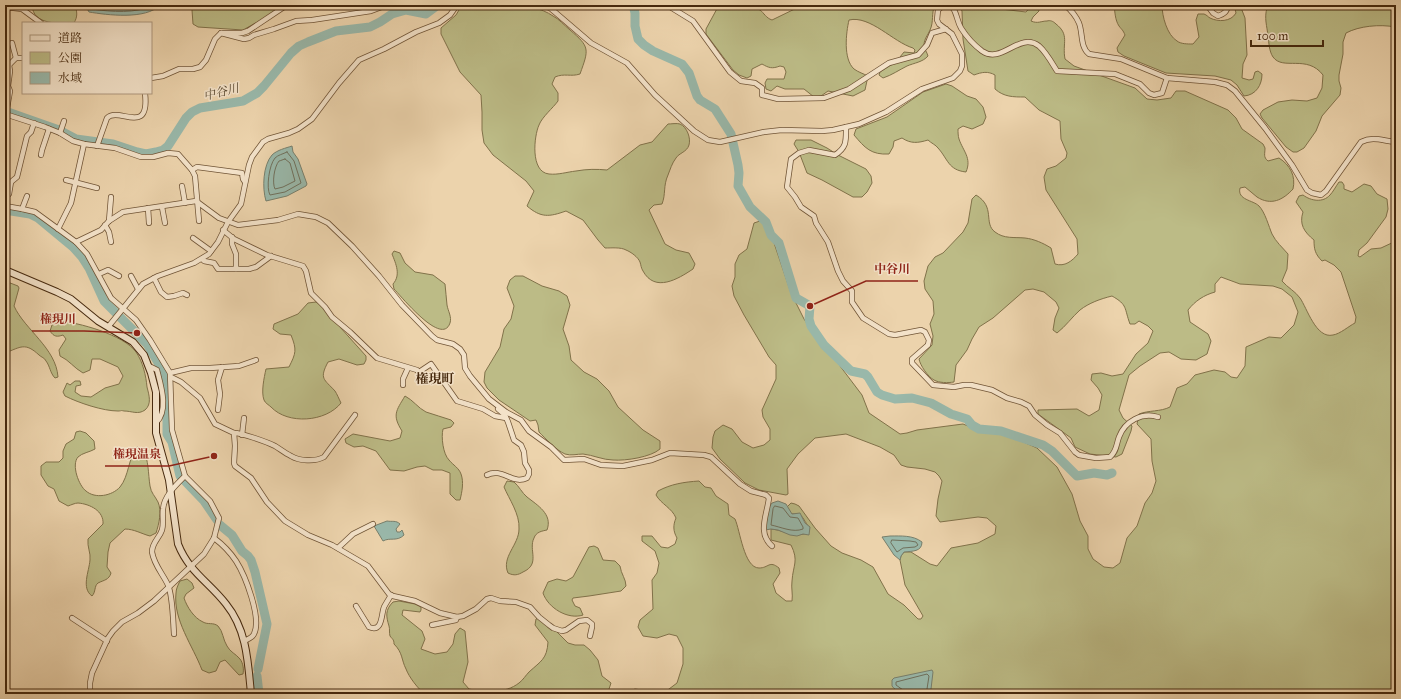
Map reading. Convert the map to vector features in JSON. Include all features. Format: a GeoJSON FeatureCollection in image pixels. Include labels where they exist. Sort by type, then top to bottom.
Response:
{"type":"FeatureCollection","features":[{"type":"Feature","properties":{"kind":"street"},"geometry":{"type":"LineString","coordinates":[[152,78],[180,70],[200,67],[206,60],[215,39],[221,33],[242,33],[248,31],[287,5]]}},
{"type":"Feature","properties":{"kind":"street"},"geometry":{"type":"LineString","coordinates":[[221,33],[244,39],[274,30],[296,21],[371,11],[387,5]]}},
{"type":"Feature","properties":{"kind":"street"},"geometry":{"type":"LineString","coordinates":[[412,5],[422,7]]}},
{"type":"Feature","properties":{"kind":"street"},"geometry":{"type":"LineString","coordinates":[[108,327],[143,284],[154,278],[202,259],[211,251],[218,242],[228,222],[241,204],[247,173],[252,157],[263,142],[268,138],[289,133],[298,129],[312,119],[342,78],[359,60],[416,32],[439,23],[450,15],[457,5]]}},
{"type":"Feature","properties":{"kind":"street"},"geometry":{"type":"LineString","coordinates":[[541,5],[550,8],[591,43],[627,63],[655,95],[694,131],[708,140],[720,142],[764,132],[782,130],[822,132],[846,127],[877,117],[922,89],[946,81],[957,75],[962,66],[962,54],[952,34],[939,24],[937,20],[938,10],[945,5],[953,8],[961,28],[973,43],[985,53],[998,55],[1018,44],[1036,44],[1041,47],[1057,71],[1115,74],[1140,84],[1149,93],[1154,95],[1162,93],[1167,78]]}},
{"type":"Feature","properties":{"kind":"street"},"geometry":{"type":"LineString","coordinates":[[667,5],[693,21],[730,72],[741,81],[759,85],[762,88],[762,95],[778,100],[824,98],[849,89],[889,63],[918,55],[927,45],[932,33],[946,29]]}},
{"type":"Feature","properties":{"kind":"street"},"geometry":{"type":"LineString","coordinates":[[1065,5],[1076,16],[1081,30],[1081,37],[1086,51],[1089,54],[1122,59],[1167,78],[1222,83],[1231,88],[1265,128],[1292,165],[1307,190],[1312,193],[1321,195],[1326,191],[1361,142],[1368,138],[1377,138],[1396,142]]}},
{"type":"Feature","properties":{"kind":"street"},"geometry":{"type":"LineString","coordinates":[[1207,5],[1213,13],[1218,16],[1227,11],[1228,5]]}},
{"type":"Feature","properties":{"kind":"street"},"geometry":{"type":"LineString","coordinates":[[5,8],[22,9],[40,22]]}},
{"type":"Feature","properties":{"kind":"street"},"geometry":{"type":"LineString","coordinates":[[12,43],[16,58]]}},
{"type":"Feature","properties":{"kind":"street"},"geometry":{"type":"LineString","coordinates":[[22,58],[16,58],[7,65],[10,70],[8,86],[10,91],[6,112],[84,144],[97,143],[141,157],[153,157],[173,152],[181,156],[195,176],[198,221]]}},
{"type":"Feature","properties":{"kind":"street"},"geometry":{"type":"LineString","coordinates":[[97,143],[109,115],[115,114],[134,118],[141,114],[146,108],[145,94]]}},
{"type":"Feature","properties":{"kind":"street"},"geometry":{"type":"LineString","coordinates":[[60,133],[64,121]]}},
{"type":"Feature","properties":{"kind":"street"},"geometry":{"type":"LineString","coordinates":[[5,201],[9,194],[11,182],[17,177],[27,136],[31,132],[34,123]]}},
{"type":"Feature","properties":{"kind":"street"},"geometry":{"type":"LineString","coordinates":[[846,127],[846,142],[841,150],[835,155],[809,150],[791,158],[787,187],[801,207],[814,216],[816,223],[828,242],[843,281],[852,291],[852,302],[863,318],[889,334],[895,335],[916,330],[925,332],[929,340],[928,345],[915,357],[912,363],[933,385],[954,387],[964,385],[980,386],[1021,402],[1029,406],[1035,415],[1060,433],[1074,452],[1079,455],[1096,458],[1110,457],[1116,450],[1120,435],[1131,421],[1146,415],[1158,417]]}},
{"type":"Feature","properties":{"kind":"street"},"geometry":{"type":"LineString","coordinates":[[41,155],[49,129]]}},
{"type":"Feature","properties":{"kind":"street"},"geometry":{"type":"LineString","coordinates":[[58,229],[71,203],[84,144]]}},
{"type":"Feature","properties":{"kind":"street"},"geometry":{"type":"LineString","coordinates":[[192,170],[199,167],[242,173],[242,179],[245,182]]}},
{"type":"Feature","properties":{"kind":"street"},"geometry":{"type":"LineString","coordinates":[[66,180],[97,188]]}},
{"type":"Feature","properties":{"kind":"street"},"geometry":{"type":"LineString","coordinates":[[182,186],[185,203]]}},
{"type":"Feature","properties":{"kind":"street"},"geometry":{"type":"LineString","coordinates":[[22,208],[27,196]]}},
{"type":"Feature","properties":{"kind":"street"},"geometry":{"type":"LineString","coordinates":[[109,221],[111,197]]}},
{"type":"Feature","properties":{"kind":"street"},"geometry":{"type":"LineString","coordinates":[[76,242],[101,230],[109,221],[123,212],[196,201],[211,213],[228,222],[244,225],[278,220],[298,214],[316,217],[328,223],[352,246],[402,305],[432,336],[437,340],[453,344],[460,349],[464,355],[466,368],[470,376],[488,399],[521,420],[529,431],[564,460],[584,460],[601,465],[623,466],[652,460],[670,453],[704,455],[710,457],[740,484],[751,490],[766,495],[769,498],[763,526],[764,533],[772,546]]}},
{"type":"Feature","properties":{"kind":"street"},"geometry":{"type":"LineString","coordinates":[[5,206],[22,208],[35,212],[76,242],[87,254],[111,298],[143,330],[170,375],[200,398],[214,424],[234,433],[274,446],[292,457],[317,460],[324,457],[355,415]]}},
{"type":"Feature","properties":{"kind":"street"},"geometry":{"type":"LineString","coordinates":[[162,207],[166,223]]}},
{"type":"Feature","properties":{"kind":"street"},"geometry":{"type":"LineString","coordinates":[[148,208],[149,222]]}},
{"type":"Feature","properties":{"kind":"street"},"geometry":{"type":"LineString","coordinates":[[105,225],[109,232],[111,242]]}},
{"type":"Feature","properties":{"kind":"street"},"geometry":{"type":"LineString","coordinates":[[223,230],[232,237],[271,256],[303,266],[306,271],[311,293],[332,317],[377,358],[418,372],[424,378]]}},
{"type":"Feature","properties":{"kind":"street"},"geometry":{"type":"LineString","coordinates":[[232,237],[232,244],[236,254],[236,269]]}},
{"type":"Feature","properties":{"kind":"street"},"geometry":{"type":"LineString","coordinates":[[193,238],[211,251]]}},
{"type":"Feature","properties":{"kind":"street"},"geometry":{"type":"LineString","coordinates":[[202,259],[204,261],[214,263],[218,269],[249,270],[256,267],[271,256]]}},
{"type":"Feature","properties":{"kind":"street"},"geometry":{"type":"LineString","coordinates":[[5,270],[70,299],[89,314],[140,348],[149,366],[156,392],[156,423],[159,448],[169,480],[178,544],[190,566],[219,596],[230,610],[238,624],[248,656],[252,694]]}},
{"type":"Feature","properties":{"kind":"street"},"geometry":{"type":"LineString","coordinates":[[99,274],[108,270],[118,274]]}},
{"type":"Feature","properties":{"kind":"street"},"geometry":{"type":"LineString","coordinates":[[131,276],[138,289]]}},
{"type":"Feature","properties":{"kind":"street"},"geometry":{"type":"LineString","coordinates":[[154,278],[160,292],[167,297],[183,293],[187,295]]}},
{"type":"Feature","properties":{"kind":"street"},"geometry":{"type":"LineString","coordinates":[[170,375],[191,368],[239,366],[256,360]]}},
{"type":"Feature","properties":{"kind":"street"},"geometry":{"type":"LineString","coordinates":[[418,372],[431,364],[457,401],[483,409],[494,416],[506,418]]}},
{"type":"Feature","properties":{"kind":"street"},"geometry":{"type":"LineString","coordinates":[[90,694],[91,678],[107,641],[117,626],[145,608],[204,554],[214,538],[219,518],[210,500],[183,478],[172,430],[167,398],[162,388],[157,370],[149,366]]}},
{"type":"Feature","properties":{"kind":"street"},"geometry":{"type":"LineString","coordinates":[[218,410],[220,394],[218,380],[222,367]]}},
{"type":"Feature","properties":{"kind":"street"},"geometry":{"type":"LineString","coordinates":[[402,385],[408,368]]}},
{"type":"Feature","properties":{"kind":"street"},"geometry":{"type":"LineString","coordinates":[[156,423],[159,420],[167,398],[170,375]]}},
{"type":"Feature","properties":{"kind":"street"},"geometry":{"type":"LineString","coordinates":[[487,475],[492,473],[504,474],[518,480],[528,478],[529,472],[525,464],[524,452],[514,440],[506,418],[495,404]]}},
{"type":"Feature","properties":{"kind":"street"},"geometry":{"type":"LineString","coordinates":[[242,435],[244,418]]}},
{"type":"Feature","properties":{"kind":"street"},"geometry":{"type":"LineString","coordinates":[[234,433],[234,464],[251,478],[267,502],[276,512],[296,529],[338,548],[368,566],[391,595],[415,601],[440,613],[457,617],[463,616],[476,609],[492,598],[500,601],[516,602],[530,607],[548,625],[559,630],[566,630],[578,621],[587,620],[592,624],[590,636]]}},
{"type":"Feature","properties":{"kind":"street"},"geometry":{"type":"LineString","coordinates":[[174,634],[168,586],[153,559],[152,550],[154,542],[160,536],[162,530],[163,507],[166,499],[183,478]]}},
{"type":"Feature","properties":{"kind":"street"},"geometry":{"type":"LineString","coordinates":[[338,548],[353,534],[373,524]]}},
{"type":"Feature","properties":{"kind":"street"},"geometry":{"type":"LineString","coordinates":[[214,538],[221,543],[236,561],[251,591],[256,629],[251,638],[244,641]]}},
{"type":"Feature","properties":{"kind":"street"},"geometry":{"type":"LineString","coordinates":[[356,606],[369,627],[372,629],[382,622],[384,607],[391,595]]}},
{"type":"Feature","properties":{"kind":"street"},"geometry":{"type":"LineString","coordinates":[[432,625],[456,620],[457,617]]}},
{"type":"Feature","properties":{"kind":"street"},"geometry":{"type":"LineString","coordinates":[[72,618],[107,641]]}},
{"type":"Feature","properties":{"kind":"green space"},"geometry":{"type":"Polygon","coordinates":[[[509,4],[521,5],[544,11],[559,20],[577,36],[586,49],[585,59],[580,74],[561,75],[555,77],[552,84],[558,93],[558,101],[540,122],[537,130],[535,145],[536,161],[543,172],[549,174],[559,174],[580,170],[607,170],[640,145],[652,142],[668,124],[679,124],[685,128],[688,133],[689,145],[685,151],[677,156],[672,164],[666,179],[662,204],[654,205],[649,210],[665,244],[676,250],[689,253],[695,264],[693,269],[674,280],[660,283],[654,281],[648,278],[642,269],[639,260],[634,255],[621,248],[605,248],[583,220],[566,211],[545,215],[537,213],[527,206],[534,191],[526,181],[493,155],[484,143],[481,95],[460,72],[441,34],[441,28],[456,15],[462,5],[509,4]]]}},
{"type":"Feature","properties":{"kind":"green space"},"geometry":{"type":"Polygon","coordinates":[[[32,5],[75,5],[77,16],[74,22],[48,22],[37,17],[32,5]]]}},
{"type":"Feature","properties":{"kind":"green space"},"geometry":{"type":"Polygon","coordinates":[[[200,5],[285,5],[243,30],[198,27],[193,24],[192,10],[194,7],[200,5]]]}},
{"type":"Feature","properties":{"kind":"green space"},"geometry":{"type":"Polygon","coordinates":[[[719,5],[750,6],[760,10],[772,20],[803,5],[935,5],[932,24],[924,43],[924,48],[928,56],[921,61],[883,78],[879,75],[880,72],[896,62],[904,52],[914,53],[915,50],[865,21],[849,20],[846,39],[848,59],[854,69],[868,76],[865,90],[853,96],[828,91],[821,96],[814,97],[804,89],[785,89],[777,86],[771,91],[766,89],[765,83],[767,79],[784,79],[786,72],[784,67],[780,66],[771,68],[762,64],[752,69],[751,76],[747,78],[739,75],[733,70],[706,34],[706,29],[719,5]]]}},
{"type":"Feature","properties":{"kind":"green space"},"geometry":{"type":"Polygon","coordinates":[[[959,5],[1001,5],[1001,9],[1026,12],[1032,5],[1039,5],[1039,11],[1031,21],[1050,21],[1054,22],[1060,28],[1063,32],[1065,40],[1065,59],[1074,66],[1135,88],[1147,99],[1157,100],[1171,98],[1176,91],[1185,91],[1228,110],[1236,118],[1242,129],[1263,144],[1265,148],[1266,160],[1268,161],[1279,158],[1289,167],[1293,175],[1293,189],[1281,199],[1272,201],[1262,200],[1245,187],[1240,188],[1240,192],[1243,197],[1259,206],[1265,216],[1272,234],[1288,254],[1287,269],[1282,281],[1300,298],[1317,328],[1327,335],[1333,335],[1344,330],[1355,323],[1356,317],[1341,272],[1334,265],[1325,260],[1322,261],[1316,254],[1314,240],[1303,228],[1303,212],[1296,202],[1299,196],[1303,195],[1313,200],[1327,198],[1339,182],[1342,182],[1344,189],[1352,192],[1364,184],[1371,186],[1377,194],[1387,199],[1388,209],[1386,217],[1367,243],[1359,250],[1358,256],[1360,257],[1371,249],[1381,248],[1396,241],[1396,694],[622,694],[635,689],[665,692],[677,683],[683,664],[683,648],[677,636],[669,634],[657,638],[643,636],[638,627],[640,620],[653,609],[652,580],[657,573],[659,563],[655,551],[642,541],[642,536],[652,536],[661,547],[668,548],[675,544],[677,538],[674,528],[676,518],[672,511],[656,495],[658,491],[678,484],[699,481],[705,487],[711,488],[716,496],[728,504],[729,515],[735,519],[743,548],[750,562],[759,568],[771,564],[779,568],[780,573],[773,584],[776,593],[786,601],[792,601],[795,555],[791,545],[771,540],[771,529],[799,535],[809,532],[809,527],[801,516],[799,514],[791,514],[787,507],[791,503],[795,504],[799,506],[815,528],[831,546],[842,553],[861,560],[873,567],[888,594],[904,605],[918,619],[921,619],[923,616],[905,585],[900,560],[904,552],[911,552],[930,564],[937,566],[951,548],[978,543],[995,534],[996,526],[987,518],[978,517],[940,522],[936,516],[942,481],[935,472],[901,465],[894,455],[880,447],[846,434],[815,438],[798,454],[787,469],[788,494],[786,495],[759,490],[745,483],[720,459],[712,448],[715,431],[723,425],[732,429],[742,442],[753,448],[764,445],[770,440],[770,429],[763,417],[762,410],[776,379],[776,365],[769,357],[744,315],[734,296],[732,286],[735,277],[735,264],[739,255],[747,249],[754,223],[760,221],[765,225],[768,236],[774,243],[791,293],[804,319],[824,349],[837,362],[862,395],[869,413],[900,434],[917,430],[963,424],[973,428],[1012,437],[1037,448],[1057,467],[1072,494],[1080,521],[1088,536],[1088,549],[1093,559],[1104,567],[1113,568],[1120,563],[1127,538],[1137,526],[1145,503],[1152,493],[1156,481],[1152,461],[1151,439],[1137,424],[1139,414],[1170,407],[1177,388],[1187,384],[1195,375],[1214,370],[1225,372],[1231,377],[1237,378],[1245,366],[1246,347],[1269,337],[1281,338],[1294,325],[1298,312],[1292,297],[1282,289],[1273,286],[1240,284],[1221,277],[1215,284],[1215,292],[1200,299],[1188,310],[1190,322],[1208,334],[1211,341],[1207,354],[1196,360],[1181,359],[1169,352],[1160,353],[1129,375],[1119,410],[1123,418],[1132,426],[1122,454],[1116,457],[1090,454],[1075,447],[1071,438],[1038,414],[1038,410],[1077,409],[1089,416],[1099,410],[1102,395],[1091,380],[1092,374],[1101,373],[1112,376],[1123,374],[1136,354],[1148,343],[1153,331],[1139,321],[1135,324],[1130,324],[1123,305],[1112,296],[1103,298],[1083,308],[1057,333],[1053,330],[1055,318],[1059,308],[1056,302],[1044,292],[1033,289],[1025,290],[993,318],[979,327],[967,350],[956,365],[954,382],[938,382],[929,376],[919,359],[932,345],[933,336],[930,324],[934,314],[933,301],[925,289],[924,281],[928,266],[935,257],[943,253],[963,232],[968,223],[972,199],[976,195],[986,205],[990,224],[998,234],[1002,236],[1035,240],[1045,244],[1051,248],[1055,264],[1059,265],[1068,263],[1078,254],[1077,239],[1046,190],[1044,177],[1047,169],[1056,166],[1066,158],[1067,153],[1061,139],[1060,121],[1039,110],[1025,97],[1009,96],[998,92],[995,89],[995,75],[985,72],[974,75],[968,71],[963,39],[962,11],[959,5]]]}},
{"type":"Feature","properties":{"kind":"green space"},"geometry":{"type":"Polygon","coordinates":[[[1114,5],[1162,5],[1164,20],[1173,38],[1184,44],[1193,44],[1199,37],[1196,20],[1198,14],[1204,14],[1217,20],[1228,20],[1236,13],[1234,5],[1240,5],[1245,18],[1247,55],[1243,64],[1242,78],[1249,80],[1253,79],[1255,72],[1258,71],[1262,74],[1258,89],[1252,94],[1244,96],[1237,85],[1231,80],[1215,76],[1166,73],[1124,56],[1118,52],[1117,48],[1125,35],[1115,16],[1114,5]]]}},
{"type":"Feature","properties":{"kind":"green space"},"geometry":{"type":"Polygon","coordinates":[[[1274,5],[1396,5],[1396,29],[1395,27],[1389,26],[1370,26],[1346,33],[1343,42],[1343,54],[1339,75],[1341,88],[1340,95],[1322,116],[1316,131],[1304,148],[1297,152],[1293,152],[1286,147],[1260,114],[1263,110],[1278,102],[1292,100],[1307,101],[1317,98],[1322,88],[1323,75],[1310,65],[1283,63],[1277,61],[1273,57],[1269,47],[1266,15],[1267,8],[1274,5]]]}},
{"type":"Feature","properties":{"kind":"green space"},"geometry":{"type":"Polygon","coordinates":[[[946,84],[952,86],[967,96],[976,99],[983,107],[986,117],[983,124],[972,129],[963,126],[958,129],[959,139],[968,163],[966,172],[955,169],[937,147],[928,140],[915,142],[902,138],[894,141],[893,147],[889,154],[883,154],[869,150],[854,135],[856,129],[887,117],[923,92],[946,84]]]}},
{"type":"Feature","properties":{"kind":"green space"},"geometry":{"type":"Polygon","coordinates":[[[796,140],[811,140],[866,169],[871,176],[872,183],[867,192],[862,197],[853,197],[807,173],[799,152],[794,144],[796,140]]]}},
{"type":"Feature","properties":{"kind":"green space"},"geometry":{"type":"Polygon","coordinates":[[[394,251],[400,253],[405,263],[415,272],[433,275],[445,284],[447,305],[451,318],[446,329],[439,329],[431,325],[422,318],[394,289],[393,284],[397,277],[397,273],[392,254],[394,251]]]}},
{"type":"Feature","properties":{"kind":"green space"},"geometry":{"type":"Polygon","coordinates":[[[515,276],[523,276],[542,286],[559,291],[567,296],[570,305],[563,329],[569,346],[571,360],[584,372],[597,379],[609,391],[618,407],[643,430],[660,441],[660,449],[645,456],[625,460],[609,460],[583,454],[565,454],[539,432],[536,420],[530,421],[499,400],[487,388],[484,382],[485,372],[500,347],[504,329],[511,319],[514,306],[507,288],[510,280],[515,276]]]}},
{"type":"Feature","properties":{"kind":"green space"},"geometry":{"type":"Polygon","coordinates":[[[5,281],[18,286],[19,288],[14,306],[19,315],[52,357],[58,377],[55,378],[53,376],[45,359],[30,348],[23,347],[5,353],[5,281]]]}},
{"type":"Feature","properties":{"kind":"green space"},"geometry":{"type":"Polygon","coordinates":[[[316,302],[323,305],[331,317],[366,356],[366,360],[364,364],[357,365],[339,359],[328,362],[323,375],[335,391],[341,403],[334,409],[326,414],[307,419],[287,417],[278,413],[267,404],[263,397],[263,385],[266,369],[289,367],[295,351],[291,335],[280,334],[273,329],[274,324],[298,314],[308,303],[316,302]]]}},
{"type":"Feature","properties":{"kind":"green space"},"geometry":{"type":"Polygon","coordinates":[[[58,321],[100,330],[122,340],[136,352],[145,374],[149,399],[149,405],[145,410],[137,413],[105,410],[84,404],[65,396],[63,392],[67,383],[70,385],[75,381],[80,381],[81,385],[76,386],[75,392],[81,396],[91,397],[105,388],[119,384],[123,376],[118,367],[100,359],[92,359],[90,370],[83,373],[60,356],[59,350],[66,339],[63,335],[56,336],[50,331],[52,325],[58,321]]]}},
{"type":"Feature","properties":{"kind":"green space"},"geometry":{"type":"Polygon","coordinates":[[[405,396],[426,412],[451,420],[454,423],[451,427],[443,429],[442,441],[447,457],[459,470],[462,477],[463,484],[460,500],[456,500],[450,494],[450,473],[442,470],[433,470],[425,466],[404,471],[390,470],[376,451],[363,446],[354,447],[346,443],[345,439],[353,434],[390,441],[400,438],[402,431],[397,421],[396,413],[405,396]]]}},
{"type":"Feature","properties":{"kind":"green space"},"geometry":{"type":"Polygon","coordinates":[[[80,431],[86,433],[94,441],[95,449],[78,457],[75,465],[81,485],[86,491],[99,496],[113,493],[117,490],[123,483],[137,447],[143,449],[145,454],[152,493],[158,502],[160,509],[156,533],[150,536],[125,529],[110,543],[107,567],[111,573],[108,578],[97,584],[92,596],[87,589],[86,584],[90,557],[88,539],[103,524],[103,519],[99,512],[87,505],[78,503],[68,506],[59,501],[54,489],[48,486],[41,475],[41,466],[46,462],[59,462],[63,458],[63,451],[66,444],[74,439],[76,432],[80,431]]]}},
{"type":"Feature","properties":{"kind":"green space"},"geometry":{"type":"Polygon","coordinates":[[[507,481],[514,482],[525,495],[543,510],[548,519],[547,530],[541,531],[534,538],[532,547],[533,561],[531,565],[528,569],[516,575],[508,573],[506,567],[508,556],[516,540],[519,529],[516,512],[504,487],[507,481]]]}},
{"type":"Feature","properties":{"kind":"green space"},"geometry":{"type":"Polygon","coordinates":[[[594,546],[598,548],[603,560],[615,561],[620,566],[626,586],[621,591],[573,598],[572,600],[575,606],[580,608],[583,615],[571,616],[559,612],[549,603],[543,593],[548,582],[557,579],[566,581],[573,577],[589,547],[594,546]]]}},
{"type":"Feature","properties":{"kind":"green space"},"geometry":{"type":"Polygon","coordinates":[[[187,579],[192,583],[194,588],[186,594],[184,598],[189,608],[200,620],[205,623],[218,626],[228,648],[241,661],[243,666],[243,674],[239,675],[225,660],[220,662],[216,671],[209,673],[202,670],[184,633],[176,603],[176,592],[180,581],[187,579]]]}},
{"type":"Feature","properties":{"kind":"green space"},"geometry":{"type":"Polygon","coordinates":[[[399,601],[415,604],[421,607],[420,612],[403,610],[402,615],[422,631],[425,639],[421,649],[435,654],[447,652],[453,644],[455,634],[460,628],[465,631],[468,662],[463,682],[469,689],[501,691],[508,689],[519,683],[540,662],[545,656],[548,642],[535,625],[536,619],[538,618],[555,630],[568,643],[584,645],[590,650],[598,660],[602,676],[611,683],[609,689],[604,694],[425,694],[409,676],[400,653],[390,636],[387,610],[393,602],[399,601]]]}},
{"type":"Feature","properties":{"kind":"water"},"geometry":{"type":"Polygon","coordinates":[[[85,5],[160,5],[154,10],[146,13],[136,15],[116,15],[89,12],[85,5]]]}},
{"type":"Feature","properties":{"kind":"water"},"geometry":{"type":"Polygon","coordinates":[[[292,146],[293,152],[298,159],[307,184],[306,186],[287,196],[266,201],[264,177],[269,159],[276,152],[292,146]]]}},
{"type":"Feature","properties":{"kind":"water"},"geometry":{"type":"Polygon","coordinates":[[[778,501],[786,504],[792,514],[800,513],[805,523],[810,527],[809,535],[803,534],[797,536],[778,530],[765,530],[769,507],[772,503],[778,501]]]}},
{"type":"Feature","properties":{"kind":"water"},"geometry":{"type":"Polygon","coordinates":[[[387,521],[400,524],[396,529],[397,532],[402,530],[404,535],[396,539],[388,539],[383,541],[374,526],[387,521]]]}},
{"type":"Feature","properties":{"kind":"water"},"geometry":{"type":"Polygon","coordinates":[[[907,536],[915,538],[922,542],[922,545],[916,550],[904,552],[900,560],[894,555],[882,537],[907,536]]]}},
{"type":"Feature","properties":{"kind":"water"},"geometry":{"type":"Polygon","coordinates":[[[932,670],[932,694],[905,694],[896,690],[892,686],[892,680],[894,678],[932,670]]]}},
{"type":"Feature","properties":{"kind":"waterway","name":"中谷川"},"geometry":{"type":"LineString","coordinates":[[5,111],[59,130],[76,139],[113,144],[146,154],[156,152],[163,150],[168,146],[186,118],[192,112],[200,108],[243,101],[257,93],[291,53],[299,46],[336,31],[370,27],[392,14],[406,10],[426,14],[438,5]]}},
{"type":"Feature","properties":{"kind":"waterway","name":"中谷川"},"geometry":{"type":"LineString","coordinates":[[633,5],[638,39],[653,51],[682,64],[689,73],[697,96],[700,100],[715,109],[731,134],[738,165],[738,186],[750,207],[766,222],[771,235],[779,243],[796,298],[810,306],[809,319],[811,326],[824,345],[851,371],[865,374],[877,392],[882,395],[895,399],[912,398],[931,403],[951,414],[967,419],[972,425],[979,429],[1001,431],[1043,445],[1052,451],[1077,476],[1094,473],[1107,475],[1112,473]]}},
{"type":"Feature","properties":{"kind":"waterway"},"geometry":{"type":"LineString","coordinates":[[5,210],[30,214],[38,218],[73,247],[89,268],[104,301],[147,344],[163,371],[167,393],[167,434],[172,442],[180,476],[204,501],[217,520]]}},
{"type":"Feature","properties":{"kind":"waterway"},"geometry":{"type":"LineString","coordinates":[[220,525],[232,535],[242,551],[251,560],[255,572],[267,624],[258,669]]}},
{"type":"Feature","properties":{"kind":"waterway"},"geometry":{"type":"LineString","coordinates":[[257,676],[259,694]]}},
{"type":"Feature","properties":{"kind":"place","name":"中谷川"},"geometry":{"type":"Point","coordinates":[810,306]}},
{"type":"Feature","properties":{"kind":"place","name":"権現川"},"geometry":{"type":"Point","coordinates":[137,333]}},
{"type":"Feature","properties":{"kind":"place","name":"権現温泉"},"geometry":{"type":"Point","coordinates":[214,456]}},
{"type":"Feature","properties":{"kind":"district","name":"権現町"},"geometry":{"type":"Point","coordinates":[435,379]}}]}
